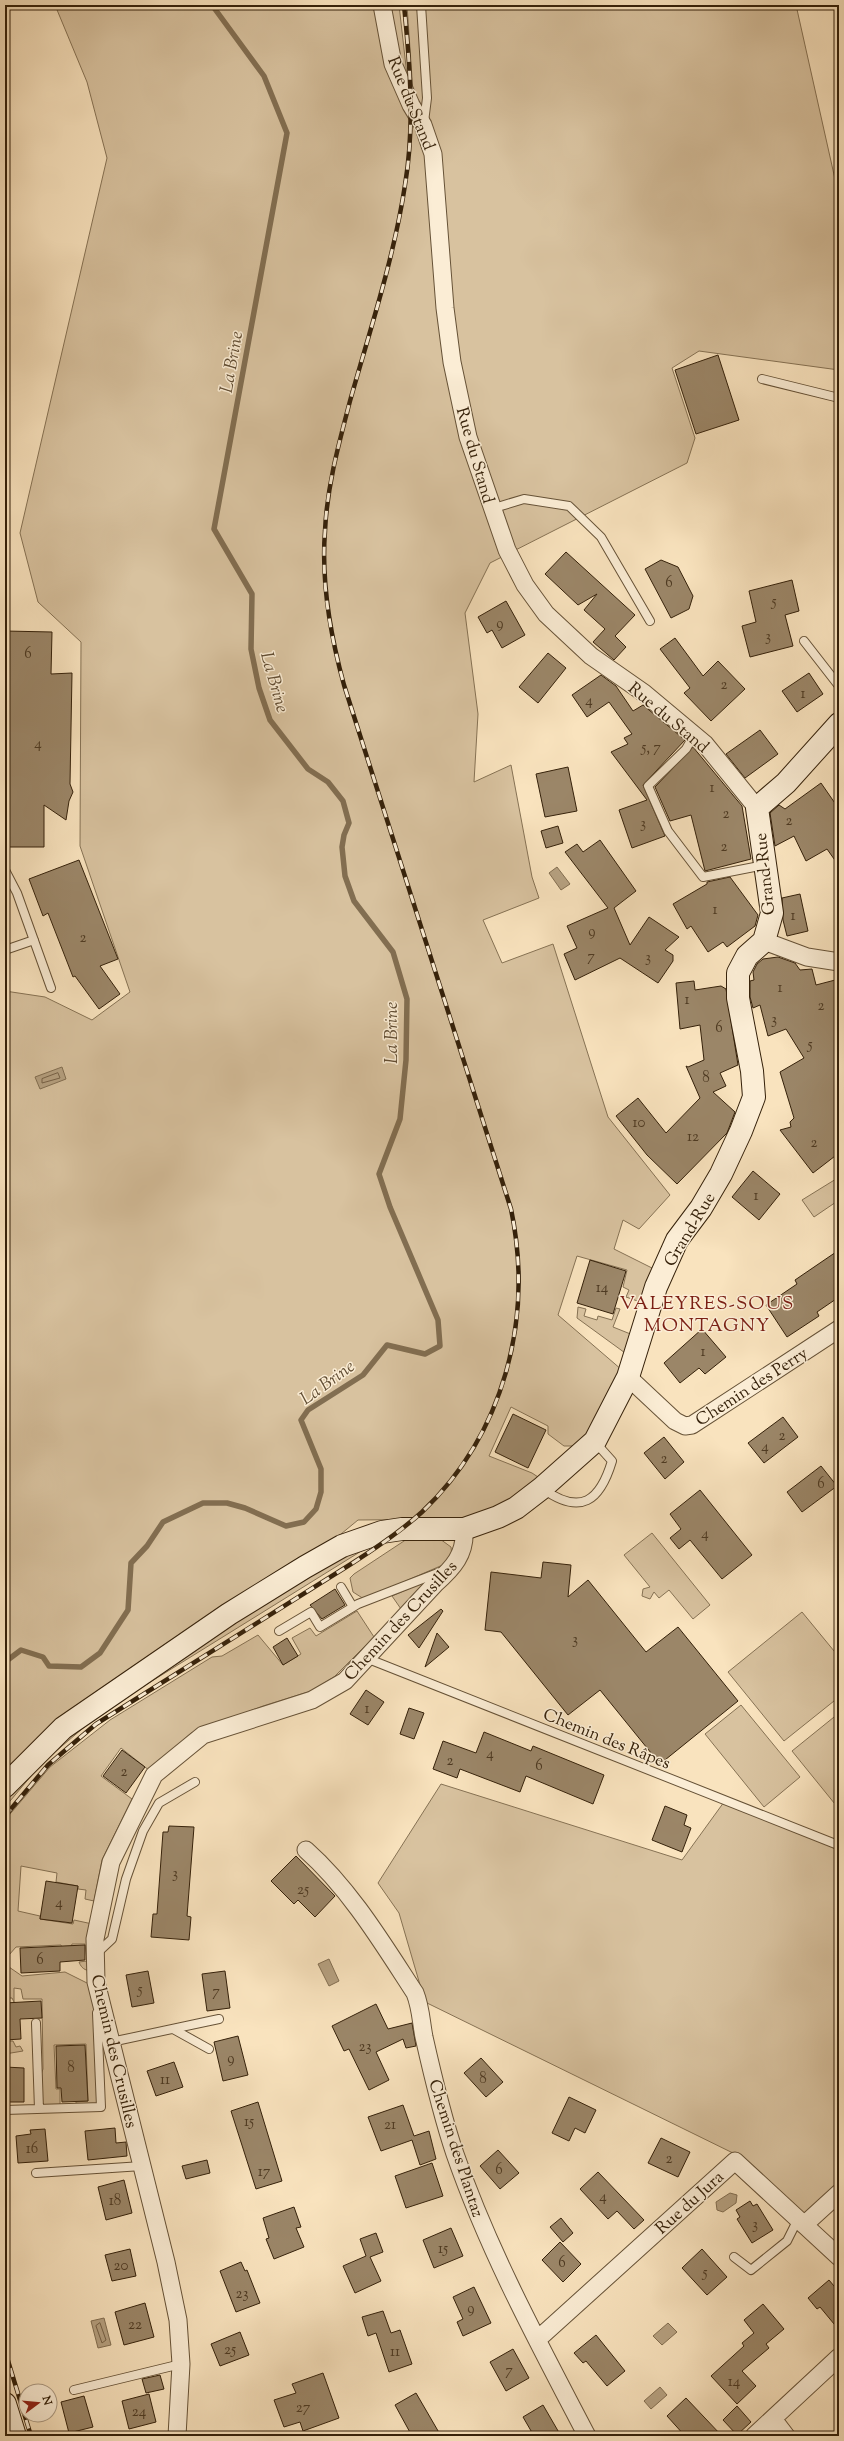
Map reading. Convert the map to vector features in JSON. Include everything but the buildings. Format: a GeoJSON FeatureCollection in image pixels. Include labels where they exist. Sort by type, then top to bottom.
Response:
{"type":"FeatureCollection","features":[{"type":"Feature","properties":{"kind":"street","name":"Rue du Stand"},"geometry":{"type":"LineString","coordinates":[[382,5],[393,64],[411,105],[423,125],[435,171],[445,308],[452,362],[468,436],[491,509],[507,550],[525,585],[546,614],[591,656],[644,693],[705,744],[757,808]]}},
{"type":"Feature","properties":{"kind":"street"},"geometry":{"type":"LineString","coordinates":[[757,808],[786,783],[839,724]]}},
{"type":"Feature","properties":{"kind":"street","name":"Grand-Rue"},"geometry":{"type":"LineString","coordinates":[[5,1786],[62,1728],[229,1614],[342,1546],[382,1532],[402,1529],[464,1529],[498,1517],[516,1508],[542,1488],[595,1441],[628,1377],[659,1280],[677,1240],[701,1208],[721,1174],[742,1131],[754,1097],[752,1071],[738,998],[738,973],[747,956],[764,941],[772,913],[757,808]]}},
{"type":"Feature","properties":{"kind":"street"},"geometry":{"type":"LineString","coordinates":[[764,941],[807,957],[839,962]]}},
{"type":"Feature","properties":{"kind":"street","name":"Chemin des Perry"},"geometry":{"type":"LineString","coordinates":[[628,1377],[675,1421],[685,1426],[692,1425],[839,1329]]}},
{"type":"Feature","properties":{"kind":"street","name":"Chemin des Crusilles"},"geometry":{"type":"LineString","coordinates":[[177,2436],[181,2364],[178,2320],[166,2262],[96,1982],[96,1939],[111,1862],[154,1775],[203,1735],[312,1700],[345,1681],[434,1584],[450,1571],[462,1552],[465,1539],[464,1529]]}},
{"type":"Feature","properties":{"kind":"street","name":"Chemin des Plantaz"},"geometry":{"type":"LineString","coordinates":[[306,1850],[325,1867],[347,1895],[415,1993],[420,2007],[422,2030],[440,2106],[455,2154],[486,2235],[587,2436]]}},
{"type":"Feature","properties":{"kind":"street","name":"Rue du Jura"},"geometry":{"type":"LineString","coordinates":[[538,2339],[736,2161],[839,2257]]}},
{"type":"Feature","properties":{"kind":"street"},"geometry":{"type":"LineString","coordinates":[[801,2222],[839,2193]]}},
{"type":"Feature","properties":{"kind":"street"},"geometry":{"type":"LineString","coordinates":[[754,2436],[839,2357]]}},
{"type":"Feature","properties":{"kind":"street"},"geometry":{"type":"LineString","coordinates":[[5,2404],[15,2436]]}},
{"type":"Feature","properties":{"kind":"street"},"geometry":{"type":"LineString","coordinates":[[773,2419],[786,2436]]}},
{"type":"Feature","properties":{"kind":"lane"},"geometry":{"type":"LineString","coordinates":[[421,5],[427,98],[423,125]]}},
{"type":"Feature","properties":{"kind":"lane"},"geometry":{"type":"LineString","coordinates":[[762,379],[839,398]]}},
{"type":"Feature","properties":{"kind":"lane"},"geometry":{"type":"LineString","coordinates":[[491,509],[524,499],[569,506],[601,538],[650,621]]}},
{"type":"Feature","properties":{"kind":"lane"},"geometry":{"type":"LineString","coordinates":[[804,641],[837,679]]}},
{"type":"Feature","properties":{"kind":"lane"},"geometry":{"type":"LineString","coordinates":[[694,735],[686,749],[648,786],[668,831],[703,877],[766,864]]}},
{"type":"Feature","properties":{"kind":"lane"},"geometry":{"type":"LineString","coordinates":[[5,870],[17,893],[51,988]]}},
{"type":"Feature","properties":{"kind":"lane"},"geometry":{"type":"LineString","coordinates":[[5,950],[34,940]]}},
{"type":"Feature","properties":{"kind":"lane"},"geometry":{"type":"LineString","coordinates":[[542,1488],[559,1500],[586,1502],[591,1500],[603,1484],[612,1461],[595,1441]]}},
{"type":"Feature","properties":{"kind":"lane"},"geometry":{"type":"LineString","coordinates":[[279,1631],[311,1612],[320,1627],[353,1607],[442,1571],[450,1571]]}},
{"type":"Feature","properties":{"kind":"lane"},"geometry":{"type":"LineString","coordinates":[[341,1587],[353,1607]]}},
{"type":"Feature","properties":{"kind":"lane","name":"Chemin des Râpes"},"geometry":{"type":"LineString","coordinates":[[365,1658],[838,1845]]}},
{"type":"Feature","properties":{"kind":"lane"},"geometry":{"type":"LineString","coordinates":[[96,1954],[112,1940],[126,1879],[143,1831],[159,1803],[196,1782]]}},
{"type":"Feature","properties":{"kind":"lane"},"geometry":{"type":"LineString","coordinates":[[5,2110],[101,2107],[96,1982]]}},
{"type":"Feature","properties":{"kind":"lane"},"geometry":{"type":"LineString","coordinates":[[111,2042],[219,2019]]}},
{"type":"Feature","properties":{"kind":"lane"},"geometry":{"type":"LineString","coordinates":[[36,2023],[39,2109]]}},
{"type":"Feature","properties":{"kind":"lane"},"geometry":{"type":"LineString","coordinates":[[173,2029],[209,2049]]}},
{"type":"Feature","properties":{"kind":"lane"},"geometry":{"type":"LineString","coordinates":[[36,2173],[142,2166]]}},
{"type":"Feature","properties":{"kind":"lane"},"geometry":{"type":"LineString","coordinates":[[734,2257],[751,2270],[787,2241],[801,2222]]}},
{"type":"Feature","properties":{"kind":"lane"},"geometry":{"type":"LineString","coordinates":[[74,2390],[181,2364]]}},
{"type":"Feature","properties":{"kind":"shaded area"},"geometry":{"type":"Polygon","coordinates":[[[55,5],[381,5],[424,126],[422,5],[796,5],[839,197],[839,370],[699,351],[672,368],[695,438],[687,463],[490,563],[465,613],[478,714],[474,782],[511,765],[532,877],[539,898],[483,920],[502,963],[553,944],[608,1117],[670,1195],[639,1229],[623,1220],[614,1249],[660,1272],[649,1305],[626,1297],[629,1290],[623,1287],[627,1270],[577,1256],[558,1315],[622,1370],[595,1422],[577,1446],[564,1446],[548,1434],[548,1426],[511,1407],[489,1456],[532,1473],[538,1477],[521,1493],[489,1510],[467,1519],[358,1520],[341,1534],[289,1564],[5,1784],[5,991],[45,997],[92,1020],[130,992],[80,846],[81,642],[38,602],[20,533],[107,158],[87,82],[55,5]]]}},
{"type":"Feature","properties":{"kind":"shaded area"},"geometry":{"type":"Polygon","coordinates":[[[384,5],[399,5],[409,93],[384,5]]]}},
{"type":"Feature","properties":{"kind":"shaded area"},"geometry":{"type":"Polygon","coordinates":[[[407,5],[420,5],[427,98],[423,123],[414,107],[407,5]]]}},
{"type":"Feature","properties":{"kind":"shaded area"},"geometry":{"type":"Polygon","coordinates":[[[836,1179],[839,1184],[839,1200],[814,1217],[802,1200],[836,1179]]]}},
{"type":"Feature","properties":{"kind":"shaded area"},"geometry":{"type":"Polygon","coordinates":[[[578,1307],[586,1309],[584,1316],[597,1320],[598,1316],[612,1320],[616,1308],[620,1309],[613,1327],[638,1337],[632,1358],[577,1318],[578,1307]]]}},
{"type":"Feature","properties":{"kind":"shaded area"},"geometry":{"type":"Polygon","coordinates":[[[652,1533],[710,1605],[693,1619],[669,1590],[659,1598],[654,1592],[650,1599],[642,1596],[643,1589],[650,1587],[624,1555],[652,1533]]]}},
{"type":"Feature","properties":{"kind":"shaded area"},"geometry":{"type":"Polygon","coordinates":[[[407,1539],[440,1539],[451,1547],[452,1557],[445,1564],[364,1599],[353,1592],[350,1578],[354,1574],[407,1539]]]}},
{"type":"Feature","properties":{"kind":"shaded area"},"geometry":{"type":"Polygon","coordinates":[[[371,1545],[102,1712],[42,1763],[5,1807],[5,1797],[35,1760],[147,1678],[345,1552],[371,1545]]]}},
{"type":"Feature","properties":{"kind":"shaded area"},"geometry":{"type":"Polygon","coordinates":[[[429,1580],[401,1609],[392,1596],[429,1580]]]}},
{"type":"Feature","properties":{"kind":"shaded area"},"geometry":{"type":"Polygon","coordinates":[[[357,1611],[374,1637],[334,1677],[311,1691],[263,1706],[191,1733],[150,1771],[121,1748],[101,1776],[132,1799],[102,1860],[94,1901],[85,1899],[86,1890],[78,1889],[78,1886],[56,1882],[57,1873],[21,1866],[18,1911],[40,1916],[40,1919],[73,1924],[74,1920],[97,1925],[95,1971],[85,1970],[79,1962],[87,1961],[85,1944],[72,1944],[71,1947],[62,1948],[61,1945],[16,1947],[9,1955],[9,1967],[22,1976],[65,1972],[95,1987],[100,2106],[76,2107],[76,2102],[88,2101],[86,2044],[54,2045],[56,2089],[60,2089],[60,2106],[40,2107],[40,2078],[43,2069],[42,1999],[23,1999],[21,1989],[14,1988],[14,2002],[12,1998],[5,1998],[5,1820],[50,1767],[110,1720],[212,1657],[222,1656],[258,1635],[283,1665],[301,1654],[292,1638],[310,1628],[316,1636],[357,1611]]]}},
{"type":"Feature","properties":{"kind":"shaded area"},"geometry":{"type":"Polygon","coordinates":[[[802,1612],[839,1657],[839,1697],[784,1741],[728,1672],[802,1612]]]}},
{"type":"Feature","properties":{"kind":"shaded area"},"geometry":{"type":"Polygon","coordinates":[[[741,1705],[800,1777],[764,1807],[705,1734],[741,1705]]]}},
{"type":"Feature","properties":{"kind":"shaded area"},"geometry":{"type":"Polygon","coordinates":[[[839,1713],[839,1809],[792,1751],[839,1713]]]}},
{"type":"Feature","properties":{"kind":"shaded area"},"geometry":{"type":"Polygon","coordinates":[[[441,1784],[682,1860],[724,1802],[839,1846],[839,2191],[806,2221],[737,2155],[425,2002],[399,1913],[378,1883],[441,1784]]]}},
{"type":"Feature","properties":{"kind":"shaded area"},"geometry":{"type":"Polygon","coordinates":[[[5,2041],[13,2041],[16,2047],[20,2046],[23,2051],[5,2054],[5,2041]]]}},
{"type":"Feature","properties":{"kind":"water"},"geometry":{"type":"Polygon","coordinates":[[[557,867],[570,884],[561,890],[549,873],[557,867]]]}},
{"type":"Feature","properties":{"kind":"water"},"geometry":{"type":"Polygon","coordinates":[[[62,1067],[66,1079],[40,1089],[35,1077],[62,1067]]]}},
{"type":"Feature","properties":{"kind":"water"},"geometry":{"type":"Polygon","coordinates":[[[329,1959],[339,1981],[329,1986],[318,1964],[329,1959]]]}},
{"type":"Feature","properties":{"kind":"water"},"geometry":{"type":"Polygon","coordinates":[[[730,2193],[737,2195],[736,2203],[723,2212],[717,2210],[716,2202],[730,2193]]]}},
{"type":"Feature","properties":{"kind":"water"},"geometry":{"type":"Polygon","coordinates":[[[104,2318],[111,2345],[98,2348],[91,2321],[104,2318]]]}},
{"type":"Feature","properties":{"kind":"water"},"geometry":{"type":"Polygon","coordinates":[[[668,2323],[677,2332],[662,2345],[653,2336],[668,2323]]]}},
{"type":"Feature","properties":{"kind":"water"},"geometry":{"type":"Polygon","coordinates":[[[660,2387],[667,2395],[651,2409],[644,2401],[660,2387]]]}},
{"type":"Feature","properties":{"kind":"waterway","name":"La Brine"},"geometry":{"type":"LineString","coordinates":[[5,1662],[21,1650],[43,1657],[49,1666],[81,1667],[100,1653],[128,1610],[131,1563],[147,1546],[163,1522],[203,1503],[227,1503],[245,1508],[286,1526],[304,1522],[316,1509],[321,1492],[321,1469],[301,1420],[308,1410],[363,1375],[387,1345],[425,1354],[440,1346],[438,1320],[390,1207],[379,1174],[400,1119],[406,1060],[407,999],[393,952],[354,901],[345,876],[342,847],[344,835],[349,823],[343,801],[328,782],[308,769],[270,720],[259,688],[251,649],[252,594],[214,529],[287,133],[264,76],[212,5]]}},
{"type":"Feature","properties":{"kind":"railway"},"geometry":{"type":"LineString","coordinates":[[5,1816],[48,1765],[96,1724],[379,1546],[422,1512],[450,1481],[474,1447],[492,1411],[506,1372],[515,1333],[518,1292],[517,1250],[511,1209],[344,685],[331,628],[324,570],[326,514],[331,481],[350,401],[395,240],[405,185],[411,118],[408,50],[404,5]]}},
{"type":"Feature","properties":{"kind":"railway"},"geometry":{"type":"LineString","coordinates":[[5,2351],[31,2436]]}},
{"type":"Feature","properties":{"kind":"district","name":"VALEYRES-SOUS MONTAGNY"},"geometry":{"type":"Point","coordinates":[707,1313]}}]}
